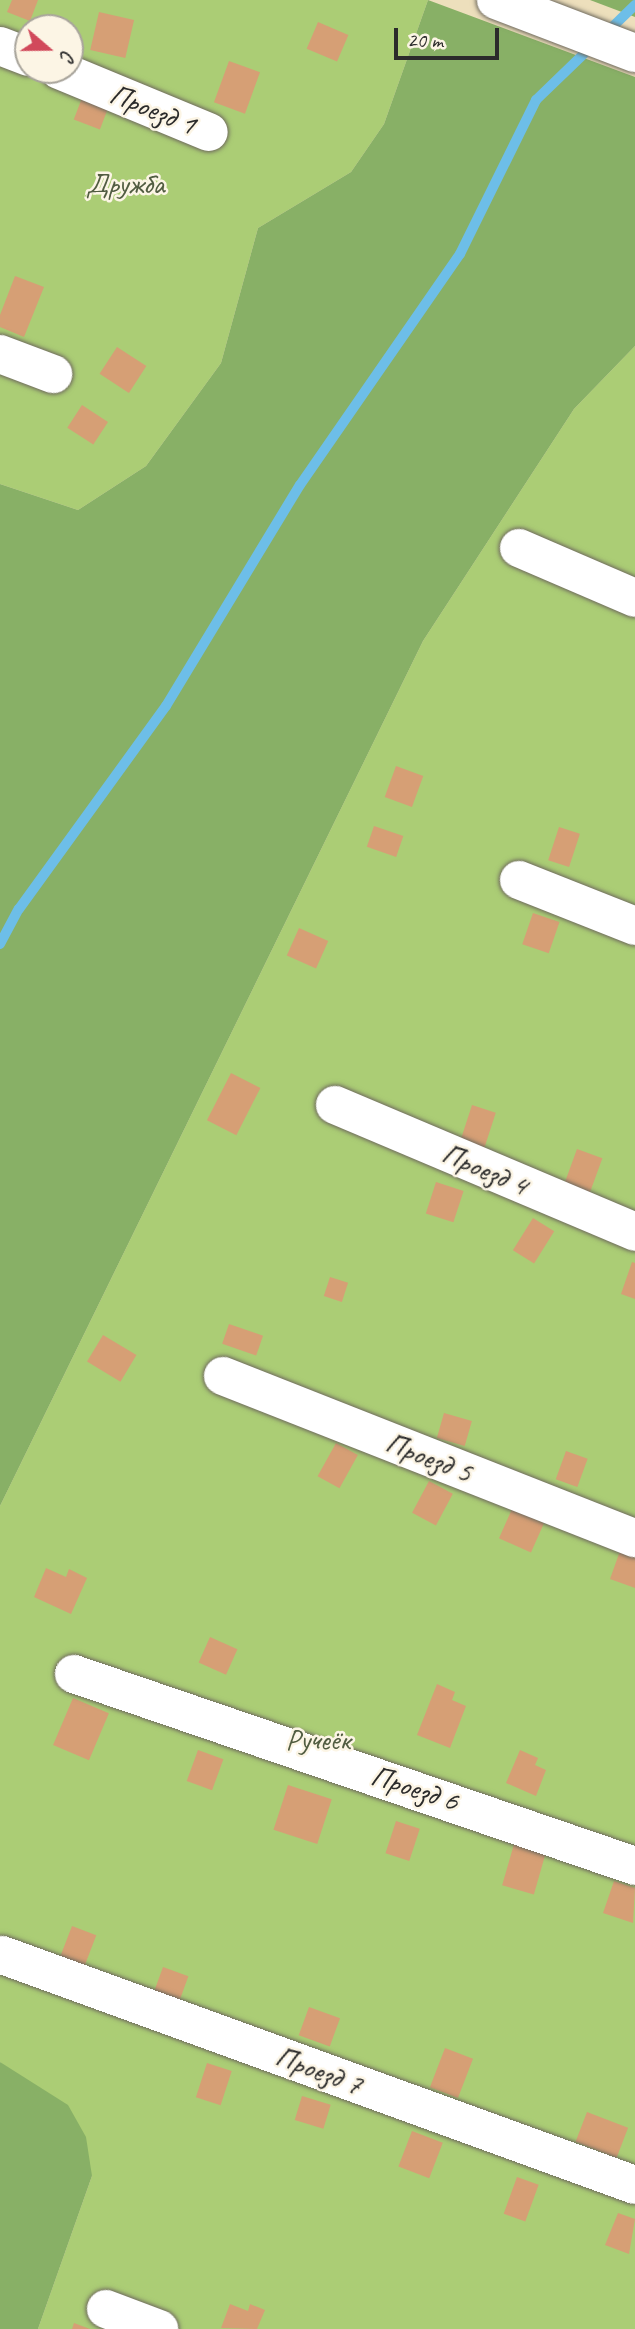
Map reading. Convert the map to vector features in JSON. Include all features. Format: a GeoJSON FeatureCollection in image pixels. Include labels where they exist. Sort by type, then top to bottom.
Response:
{"type":"FeatureCollection","features":[{"type":"Feature","properties":{"kind":"street"},"geometry":{"type":"LineString","coordinates":[[496,0],[635,53]]}},
{"type":"Feature","properties":{"kind":"street","name":"Проезд 1"},"geometry":{"type":"LineString","coordinates":[[84,80],[209,132]]}},
{"type":"Feature","properties":{"kind":"street"},"geometry":{"type":"LineString","coordinates":[[0,354],[53,374]]}},
{"type":"Feature","properties":{"kind":"street"},"geometry":{"type":"LineString","coordinates":[[519,548],[635,598]]}},
{"type":"Feature","properties":{"kind":"street"},"geometry":{"type":"LineString","coordinates":[[519,880],[635,926]]}},
{"type":"Feature","properties":{"kind":"street","name":"Проезд 4"},"geometry":{"type":"LineString","coordinates":[[335,1105],[635,1232]]}},
{"type":"Feature","properties":{"kind":"street","name":"Проезд 5"},"geometry":{"type":"LineString","coordinates":[[223,1377],[635,1538]]}},
{"type":"Feature","properties":{"kind":"street","name":"Проезд 6"},"geometry":{"type":"LineString","coordinates":[[74,1674],[635,1866]]}},
{"type":"Feature","properties":{"kind":"street","name":"Проезд 7"},"geometry":{"type":"LineString","coordinates":[[2,1955],[635,2185]]}},
{"type":"Feature","properties":{"kind":"street"},"geometry":{"type":"LineString","coordinates":[[106,2309],[159,2329]]}},
{"type":"Feature","properties":{"kind":"green space","name":"Дружба"},"geometry":{"type":"Polygon","coordinates":[[[0,0],[428,0],[384,124],[351,172],[258,228],[221,363],[146,466],[78,510],[0,484],[0,0]]]}},
{"type":"Feature","properties":{"kind":"green space"},"geometry":{"type":"Polygon","coordinates":[[[428,0],[635,77],[635,346],[574,409],[423,641],[0,1506],[0,484],[78,510],[146,466],[221,363],[258,228],[351,172],[384,124],[428,0]]]}},
{"type":"Feature","properties":{"kind":"green space"},"geometry":{"type":"Polygon","coordinates":[[[590,0],[635,0],[635,17],[590,0]]]}},
{"type":"Feature","properties":{"kind":"green space","name":"Ручеёк"},"geometry":{"type":"Polygon","coordinates":[[[635,346],[635,2329],[38,2329],[92,2176],[0,2062],[0,1506],[423,641],[574,409],[635,346]]]}},
{"type":"Feature","properties":{"kind":"green space"},"geometry":{"type":"Polygon","coordinates":[[[0,2062],[68,2105],[86,2137],[92,2176],[38,2329],[0,2329],[0,2062]]]}},
{"type":"Feature","properties":{"kind":"building"},"geometry":{"type":"Polygon","coordinates":[[[12,0],[38,0],[33,14],[14,15],[7,12],[12,0]]]}},
{"type":"Feature","properties":{"kind":"building"},"geometry":{"type":"Polygon","coordinates":[[[99,12],[134,20],[125,58],[90,50],[99,12]]]}},
{"type":"Feature","properties":{"kind":"building"},"geometry":{"type":"Polygon","coordinates":[[[318,22],[348,35],[337,62],[307,49],[318,22]]]}},
{"type":"Feature","properties":{"kind":"building"},"geometry":{"type":"Polygon","coordinates":[[[229,61],[260,72],[245,114],[214,102],[229,61]]]}},
{"type":"Feature","properties":{"kind":"building"},"geometry":{"type":"Polygon","coordinates":[[[82,98],[108,108],[100,130],[74,119],[82,98]]]}},
{"type":"Feature","properties":{"kind":"building"},"geometry":{"type":"Polygon","coordinates":[[[15,276],[44,287],[24,337],[0,327],[0,315],[15,276]]]}},
{"type":"Feature","properties":{"kind":"building"},"geometry":{"type":"Polygon","coordinates":[[[117,347],[146,366],[129,393],[100,374],[117,347]]]}},
{"type":"Feature","properties":{"kind":"building"},"geometry":{"type":"Polygon","coordinates":[[[82,405],[108,422],[93,445],[67,428],[82,405]]]}},
{"type":"Feature","properties":{"kind":"building"},"geometry":{"type":"Polygon","coordinates":[[[396,766],[423,776],[412,807],[385,797],[396,766]]]}},
{"type":"Feature","properties":{"kind":"building"},"geometry":{"type":"Polygon","coordinates":[[[374,826],[403,836],[396,857],[367,847],[374,826]]]}},
{"type":"Feature","properties":{"kind":"building"},"geometry":{"type":"Polygon","coordinates":[[[559,827],[580,834],[569,867],[548,860],[559,827]]]}},
{"type":"Feature","properties":{"kind":"building"},"geometry":{"type":"Polygon","coordinates":[[[533,913],[559,922],[549,953],[522,944],[533,913]]]}},
{"type":"Feature","properties":{"kind":"building"},"geometry":{"type":"Polygon","coordinates":[[[299,928],[328,941],[316,968],[287,955],[299,928]]]}},
{"type":"Feature","properties":{"kind":"building"},"geometry":{"type":"Polygon","coordinates":[[[231,1073],[260,1088],[236,1135],[207,1120],[231,1073]]]}},
{"type":"Feature","properties":{"kind":"building"},"geometry":{"type":"Polygon","coordinates":[[[472,1105],[496,1113],[483,1151],[460,1143],[472,1105]]]}},
{"type":"Feature","properties":{"kind":"building"},"geometry":{"type":"Polygon","coordinates":[[[577,1149],[602,1158],[590,1193],[564,1184],[577,1149]]]}},
{"type":"Feature","properties":{"kind":"building"},"geometry":{"type":"Polygon","coordinates":[[[436,1182],[464,1191],[453,1222],[426,1213],[436,1182]]]}},
{"type":"Feature","properties":{"kind":"building"},"geometry":{"type":"Polygon","coordinates":[[[533,1218],[554,1231],[534,1263],[513,1250],[533,1218]]]}},
{"type":"Feature","properties":{"kind":"building"},"geometry":{"type":"Polygon","coordinates":[[[632,1262],[635,1263],[635,1299],[621,1294],[632,1262]]]}},
{"type":"Feature","properties":{"kind":"building"},"geometry":{"type":"Polygon","coordinates":[[[330,1277],[348,1283],[342,1302],[324,1296],[330,1277]]]}},
{"type":"Feature","properties":{"kind":"building"},"geometry":{"type":"Polygon","coordinates":[[[229,1324],[263,1336],[256,1356],[222,1344],[229,1324]]]}},
{"type":"Feature","properties":{"kind":"building"},"geometry":{"type":"Polygon","coordinates":[[[103,1335],[136,1355],[120,1382],[87,1362],[103,1335]]]}},
{"type":"Feature","properties":{"kind":"building"},"geometry":{"type":"Polygon","coordinates":[[[444,1413],[472,1421],[465,1446],[437,1438],[444,1413]]]}},
{"type":"Feature","properties":{"kind":"building"},"geometry":{"type":"Polygon","coordinates":[[[336,1443],[358,1455],[339,1488],[318,1476],[336,1443]]]}},
{"type":"Feature","properties":{"kind":"building"},"geometry":{"type":"Polygon","coordinates":[[[566,1451],[588,1459],[577,1487],[556,1479],[566,1451]]]}},
{"type":"Feature","properties":{"kind":"building"},"geometry":{"type":"Polygon","coordinates":[[[429,1481],[453,1494],[436,1525],[412,1513],[429,1481]]]}},
{"type":"Feature","properties":{"kind":"building"},"geometry":{"type":"Polygon","coordinates":[[[512,1509],[544,1523],[531,1552],[499,1538],[512,1509]]]}},
{"type":"Feature","properties":{"kind":"building"},"geometry":{"type":"Polygon","coordinates":[[[620,1551],[635,1557],[635,1588],[610,1579],[620,1551]]]}},
{"type":"Feature","properties":{"kind":"building"},"geometry":{"type":"Polygon","coordinates":[[[46,1568],[66,1577],[69,1569],[87,1578],[71,1614],[34,1597],[46,1568]]]}},
{"type":"Feature","properties":{"kind":"building"},"geometry":{"type":"Polygon","coordinates":[[[210,1637],[237,1649],[226,1675],[199,1663],[210,1637]]]}},
{"type":"Feature","properties":{"kind":"building"},"geometry":{"type":"Polygon","coordinates":[[[437,1684],[455,1692],[452,1700],[466,1706],[450,1748],[417,1735],[437,1684]]]}},
{"type":"Feature","properties":{"kind":"building"},"geometry":{"type":"Polygon","coordinates":[[[73,1698],[109,1713],[89,1760],[53,1745],[73,1698]]]}},
{"type":"Feature","properties":{"kind":"building"},"geometry":{"type":"Polygon","coordinates":[[[198,1750],[223,1759],[212,1790],[187,1781],[198,1750]]]}},
{"type":"Feature","properties":{"kind":"building"},"geometry":{"type":"Polygon","coordinates":[[[520,1750],[538,1758],[535,1765],[546,1770],[536,1796],[506,1783],[520,1750]]]}},
{"type":"Feature","properties":{"kind":"building"},"geometry":{"type":"Polygon","coordinates":[[[288,1785],[332,1799],[317,1844],[273,1830],[288,1785]]]}},
{"type":"Feature","properties":{"kind":"building"},"geometry":{"type":"Polygon","coordinates":[[[396,1821],[420,1829],[409,1861],[385,1853],[396,1821]]]}},
{"type":"Feature","properties":{"kind":"building"},"geometry":{"type":"Polygon","coordinates":[[[514,1844],[546,1853],[534,1894],[502,1885],[514,1844]]]}},
{"type":"Feature","properties":{"kind":"building"},"geometry":{"type":"Polygon","coordinates":[[[614,1881],[635,1888],[633,1923],[603,1913],[614,1881]]]}},
{"type":"Feature","properties":{"kind":"building"},"geometry":{"type":"Polygon","coordinates":[[[72,1926],[96,1935],[84,1966],[60,1957],[72,1926]]]}},
{"type":"Feature","properties":{"kind":"building"},"geometry":{"type":"Polygon","coordinates":[[[163,1967],[188,1976],[178,2004],[153,1995],[163,1967]]]}},
{"type":"Feature","properties":{"kind":"building"},"geometry":{"type":"Polygon","coordinates":[[[309,2007],[340,2018],[330,2046],[299,2035],[309,2007]]]}},
{"type":"Feature","properties":{"kind":"building"},"geometry":{"type":"Polygon","coordinates":[[[445,2048],[473,2059],[458,2098],[430,2087],[445,2048]]]}},
{"type":"Feature","properties":{"kind":"building"},"geometry":{"type":"Polygon","coordinates":[[[207,2063],[232,2071],[221,2105],[196,2097],[207,2063]]]}},
{"type":"Feature","properties":{"kind":"building"},"geometry":{"type":"Polygon","coordinates":[[[302,2096],[331,2105],[323,2129],[295,2120],[302,2096]]]}},
{"type":"Feature","properties":{"kind":"building"},"geometry":{"type":"Polygon","coordinates":[[[587,2112],[628,2128],[617,2158],[576,2142],[587,2112]]]}},
{"type":"Feature","properties":{"kind":"building"},"geometry":{"type":"Polygon","coordinates":[[[412,2131],[443,2143],[429,2178],[398,2166],[412,2131]]]}},
{"type":"Feature","properties":{"kind":"building"},"geometry":{"type":"Polygon","coordinates":[[[517,2177],[539,2185],[525,2222],[504,2214],[517,2177]]]}},
{"type":"Feature","properties":{"kind":"building"},"geometry":{"type":"Polygon","coordinates":[[[618,2213],[635,2219],[629,2254],[605,2245],[618,2213]]]}},
{"type":"Feature","properties":{"kind":"building"},"geometry":{"type":"Polygon","coordinates":[[[230,2304],[248,2311],[250,2304],[265,2310],[257,2329],[221,2328],[230,2304]]]}},
{"type":"Feature","properties":{"kind":"building"},"geometry":{"type":"Polygon","coordinates":[[[74,2323],[90,2329],[72,2329],[74,2323]]]}},
{"type":"Feature","properties":{"kind":"waterway"},"geometry":{"type":"LineString","coordinates":[[604,35],[635,5]]}},
{"type":"Feature","properties":{"kind":"waterway"},"geometry":{"type":"LineString","coordinates":[[0,944],[19,909],[166,706],[300,485],[460,254],[536,100],[592,46]]}}]}
